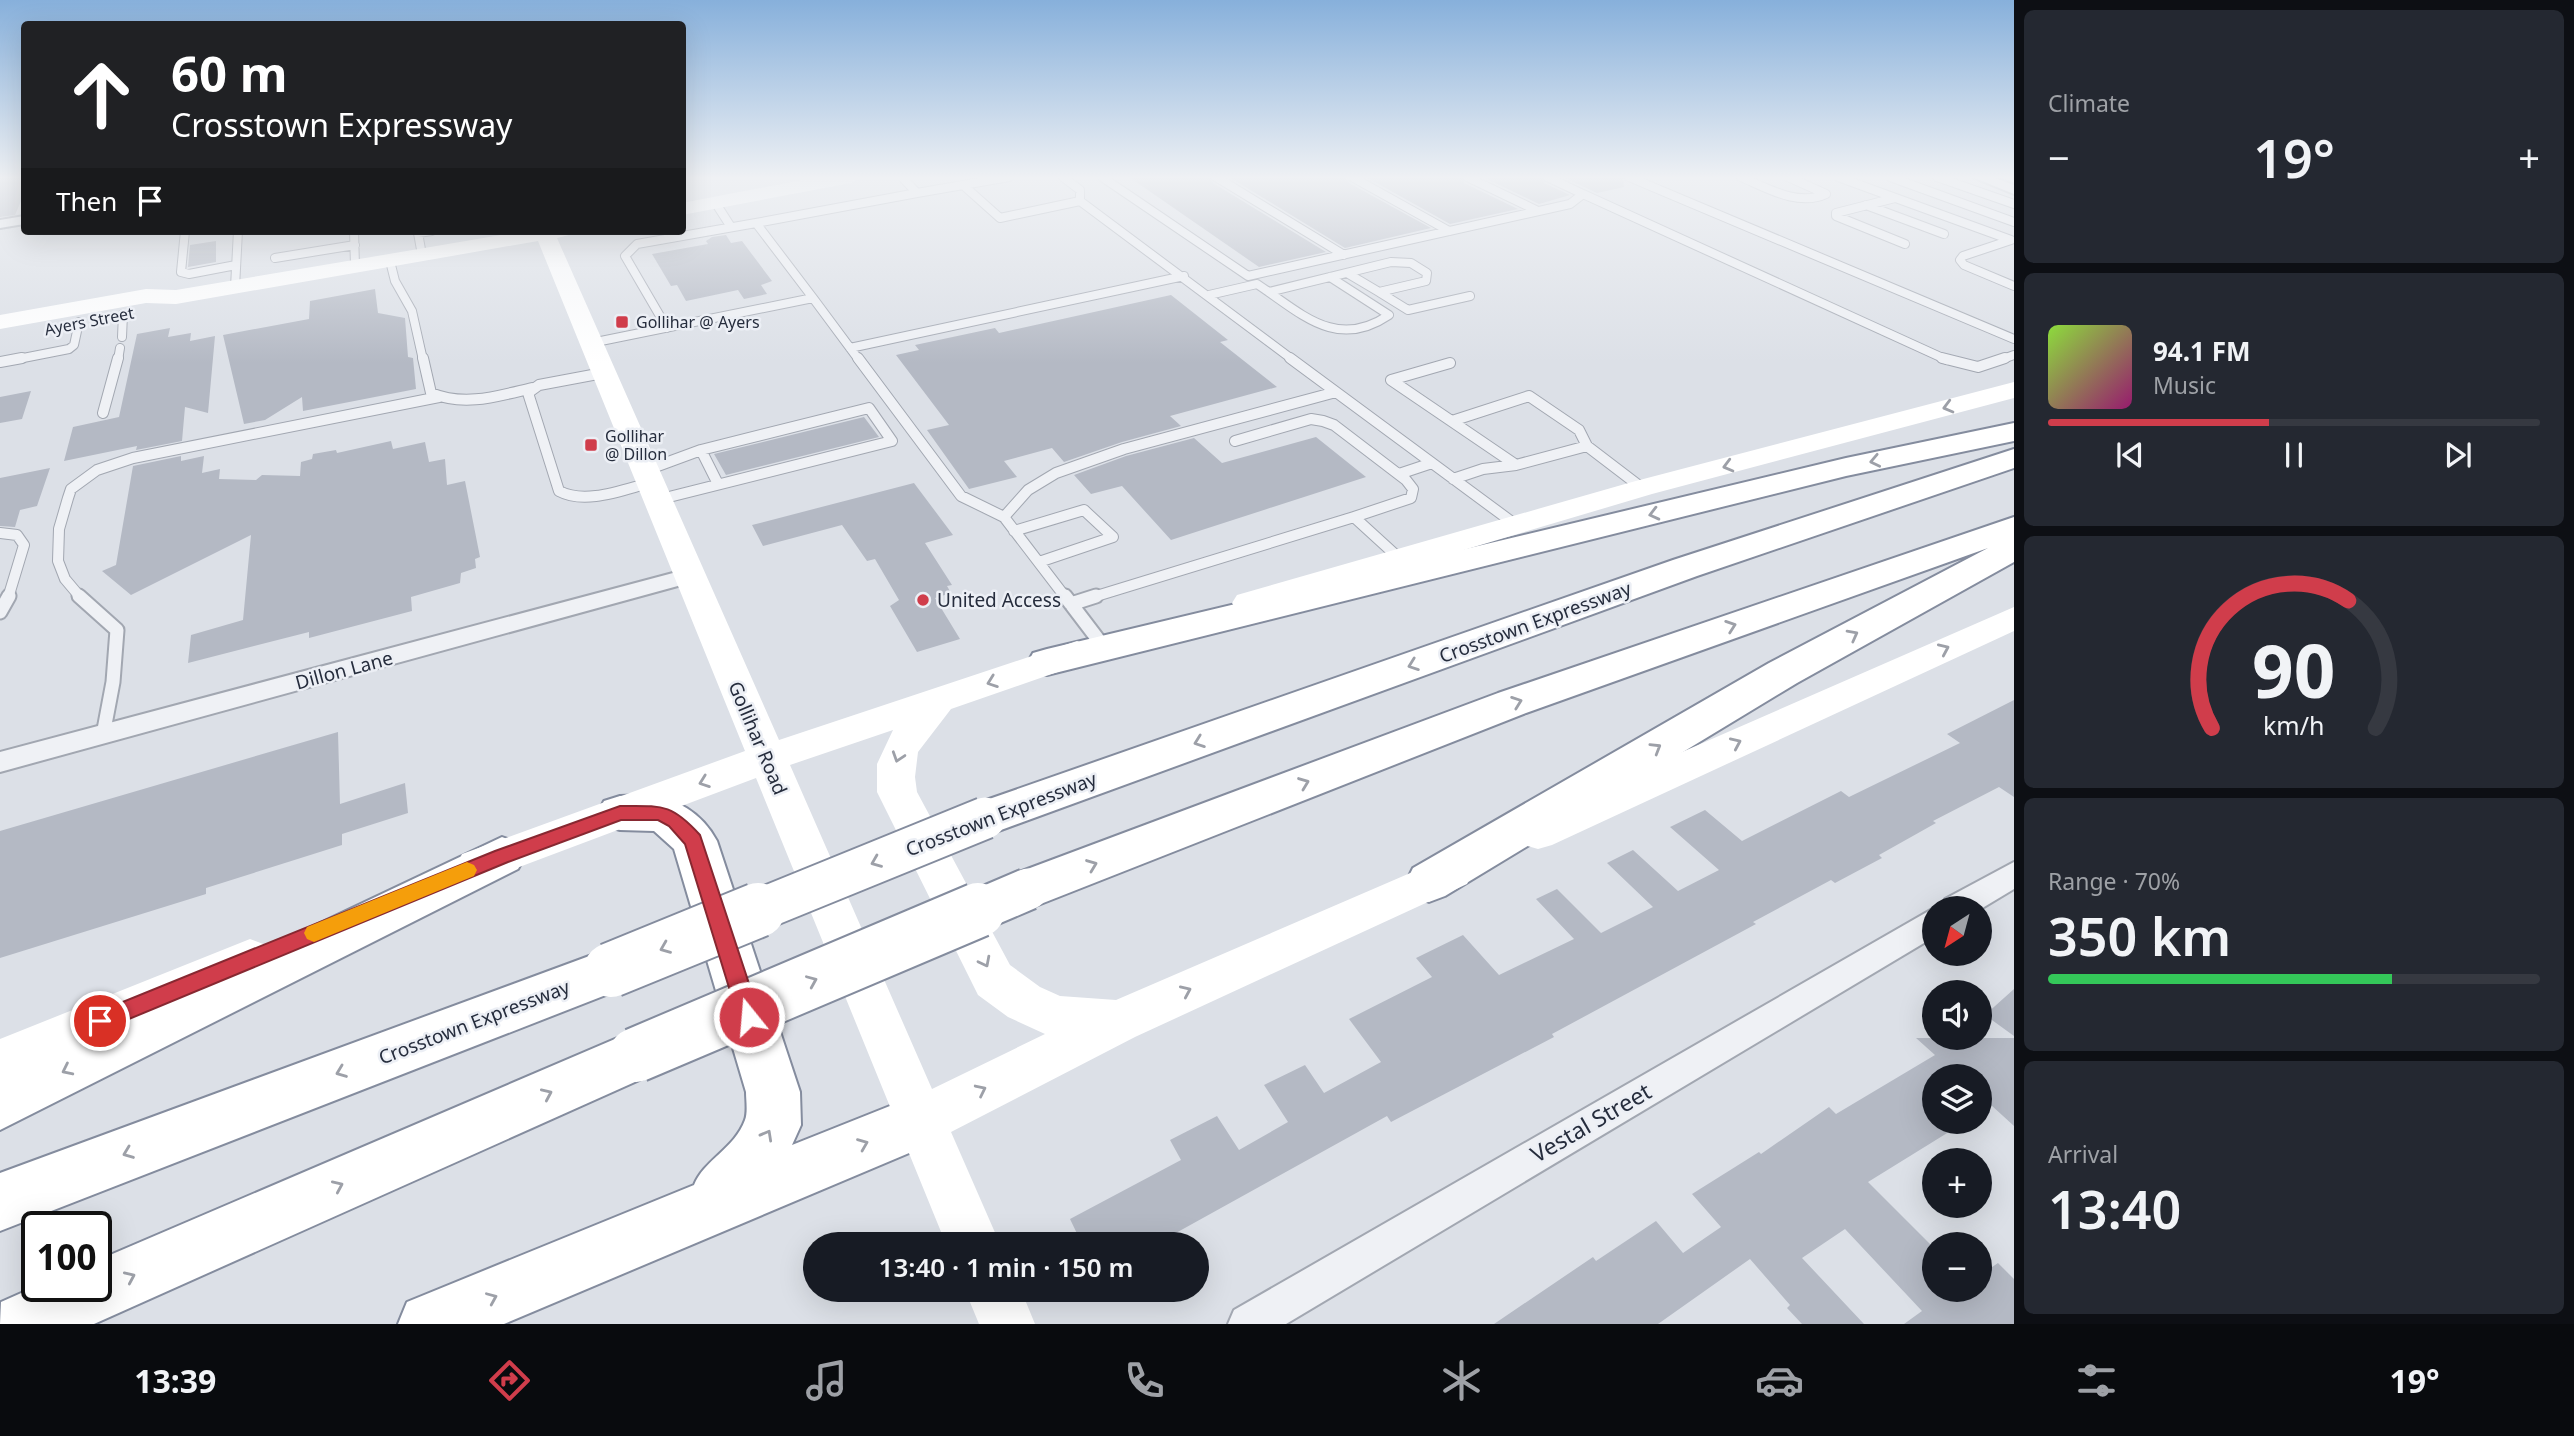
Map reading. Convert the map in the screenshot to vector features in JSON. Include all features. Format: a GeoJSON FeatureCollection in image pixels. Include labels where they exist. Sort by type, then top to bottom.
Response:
{"type":"FeatureCollection","features":[{"type":"Feature","properties":{"kind":"highway"},"geometry":{"type":"LineString","coordinates":[[1047,662],[1846,467],[2014,432]]}},
{"type":"Feature","properties":{"kind":"highway"},"geometry":{"type":"LineString","coordinates":[[1685,568],[2014,439]]}},
{"type":"Feature","properties":{"kind":"highway","name":"Crosstown Expressway"},"geometry":{"type":"LineString","coordinates":[[0,1202],[611,970],[985,818],[1685,568],[2014,458]]}},
{"type":"Feature","properties":{"kind":"highway"},"geometry":{"type":"LineString","coordinates":[[23,1324],[636,1055],[1028,889],[1512,703],[2014,527]]}},
{"type":"Feature","properties":{"kind":"highway"},"geometry":{"type":"LineString","coordinates":[[1429,883],[1783,673],[2014,548]]}},
{"type":"Feature","properties":{"kind":"highway"},"geometry":{"type":"LineString","coordinates":[[620,813],[660,813],[676,820],[694,841],[773,1092],[773,1125],[749,1167],[709,1206]]}},
{"type":"Feature","properties":{"kind":"highway"},"geometry":{"type":"LineString","coordinates":[[0,1103],[502,856]]}},
{"type":"Feature","properties":{"kind":"highway"},"geometry":{"type":"LineString","coordinates":[[429,1324],[920,1121]]}},
{"type":"Feature","properties":{"kind":"main road","name":"Ayers Street"},"geometry":{"type":"LineString","coordinates":[[73,317],[122,325],[176,297],[235,276],[355,256],[390,261],[419,240],[439,239]]}},
{"type":"Feature","properties":{"kind":"main road","name":"Gollihar Road"},"geometry":{"type":"LineString","coordinates":[[553,239],[603,373],[968,1232]]}},
{"type":"Feature","properties":{"kind":"main road","name":"Ayers Street"},"geometry":{"type":"LineString","coordinates":[[0,338],[146,296],[176,297]]}},
{"type":"Feature","properties":{"kind":"main road"},"geometry":{"type":"LineString","coordinates":[[0,323],[73,317]]}},
{"type":"Feature","properties":{"kind":"main road"},"geometry":{"type":"LineString","coordinates":[[0,1062],[502,856],[768,758],[1047,662],[1642,488],[2014,390]]}},
{"type":"Feature","properties":{"kind":"main road"},"geometry":{"type":"LineString","coordinates":[[920,1121],[1118,1022],[2014,618]]}},
{"type":"Feature","properties":{"kind":"main road"},"geometry":{"type":"LineString","coordinates":[[937,702],[897,751],[893,771],[897,792],[994,980],[1024,1002],[1058,1017],[1118,1022]]}},
{"type":"Feature","properties":{"kind":"main road"},"geometry":{"type":"LineString","coordinates":[[998,1302],[1007,1324]]}},
{"type":"Feature","properties":{"kind":"street","name":"Dillon Lane"},"geometry":{"type":"LineString","coordinates":[[0,762],[688,576]]}},
{"type":"Feature","properties":{"kind":"street"},"geometry":{"type":"LineString","coordinates":[[1976,896],[2014,874]]}},
{"type":"Feature","properties":{"kind":"street","name":"Vestal Street"},"geometry":{"type":"LineString","coordinates":[[1248,1324],[1922,928]]}},
{"type":"Feature","properties":{"kind":"lane"},"geometry":{"type":"LineString","coordinates":[[185,239],[181,272],[235,276],[237,239]]}},
{"type":"Feature","properties":{"kind":"lane"},"geometry":{"type":"LineString","coordinates":[[275,258],[355,256],[354,239]]}},
{"type":"Feature","properties":{"kind":"lane"},"geometry":{"type":"LineString","coordinates":[[666,239],[637,244],[628,250],[625,256],[667,328]]}},
{"type":"Feature","properties":{"kind":"lane"},"geometry":{"type":"LineString","coordinates":[[768,239],[961,496],[1004,517],[1103,646]]}},
{"type":"Feature","properties":{"kind":"lane"},"geometry":{"type":"LineString","coordinates":[[1132,239],[1516,525]]}},
{"type":"Feature","properties":{"kind":"lane"},"geometry":{"type":"LineString","coordinates":[[1192,239],[1244,275],[1253,276],[1415,239]]}},
{"type":"Feature","properties":{"kind":"lane"},"geometry":{"type":"LineString","coordinates":[[1317,239],[1344,255]]}},
{"type":"Feature","properties":{"kind":"lane"},"geometry":{"type":"LineString","coordinates":[[1681,239],[1944,359],[1978,367],[2014,355]]}},
{"type":"Feature","properties":{"kind":"lane"},"geometry":{"type":"LineString","coordinates":[[1776,239],[2014,339]]}},
{"type":"Feature","properties":{"kind":"lane"},"geometry":{"type":"LineString","coordinates":[[1892,239],[1905,244]]}},
{"type":"Feature","properties":{"kind":"lane"},"geometry":{"type":"LineString","coordinates":[[2008,239],[2011,240],[1963,256],[1961,260],[1964,265],[2014,286]]}},
{"type":"Feature","properties":{"kind":"lane"},"geometry":{"type":"LineString","coordinates":[[390,261],[395,281],[412,311],[431,393],[439,397]]}},
{"type":"Feature","properties":{"kind":"lane"},"geometry":{"type":"LineString","coordinates":[[1269,292],[1401,261],[1411,263],[1427,273],[1426,281],[1379,292]]}},
{"type":"Feature","properties":{"kind":"lane"},"geometry":{"type":"LineString","coordinates":[[1347,273],[1408,310]]}},
{"type":"Feature","properties":{"kind":"lane"},"geometry":{"type":"LineString","coordinates":[[850,348],[1184,276]]}},
{"type":"Feature","properties":{"kind":"lane"},"geometry":{"type":"LineString","coordinates":[[1330,277],[1389,315]]}},
{"type":"Feature","properties":{"kind":"lane"},"geometry":{"type":"LineString","coordinates":[[1209,295],[1257,284],[1322,327],[1343,331],[1381,322],[1389,315],[1470,296]]}},
{"type":"Feature","properties":{"kind":"lane"},"geometry":{"type":"LineString","coordinates":[[591,343],[813,299]]}},
{"type":"Feature","properties":{"kind":"lane"},"geometry":{"type":"LineString","coordinates":[[0,362],[69,349],[74,345],[73,317]]}},
{"type":"Feature","properties":{"kind":"lane"},"geometry":{"type":"LineString","coordinates":[[103,413],[114,381],[120,348]]}},
{"type":"Feature","properties":{"kind":"lane"},"geometry":{"type":"LineString","coordinates":[[1450,363],[1391,380],[1516,465]]}},
{"type":"Feature","properties":{"kind":"lane"},"geometry":{"type":"LineString","coordinates":[[103,735],[113,682],[117,630],[75,591],[60,569],[58,541],[71,489],[97,470],[134,458],[439,397],[476,400],[603,373]]}},
{"type":"Feature","properties":{"kind":"lane"},"geometry":{"type":"LineString","coordinates":[[532,388],[528,393],[559,491],[565,497],[579,498],[650,485],[718,484],[892,441],[869,408],[701,450],[650,485]]}},
{"type":"Feature","properties":{"kind":"lane"},"geometry":{"type":"LineString","coordinates":[[1004,517],[1028,490],[1056,473],[1124,449],[1336,392]]}},
{"type":"Feature","properties":{"kind":"lane"},"geometry":{"type":"LineString","coordinates":[[1452,421],[1529,396],[1579,430],[1587,446],[1642,488]]}},
{"type":"Feature","properties":{"kind":"lane"},"geometry":{"type":"LineString","coordinates":[[1071,604],[1411,498],[1413,489],[1399,474],[1334,425],[1323,421],[1311,419],[1235,441]]}},
{"type":"Feature","properties":{"kind":"lane"},"geometry":{"type":"LineString","coordinates":[[1453,479],[1483,469],[1516,465],[1587,446]]}},
{"type":"Feature","properties":{"kind":"lane"},"geometry":{"type":"LineString","coordinates":[[701,450],[718,484]]}},
{"type":"Feature","properties":{"kind":"lane"},"geometry":{"type":"LineString","coordinates":[[1399,474],[1432,463]]}},
{"type":"Feature","properties":{"kind":"lane"},"geometry":{"type":"LineString","coordinates":[[1014,531],[1084,510],[1113,537],[1039,562]]}},
{"type":"Feature","properties":{"kind":"lane"},"geometry":{"type":"LineString","coordinates":[[1354,517],[1400,559]]}},
{"type":"Feature","properties":{"kind":"lane"},"geometry":{"type":"LineString","coordinates":[[0,533],[17,535],[24,545],[6,605],[0,612]]}},
{"type":"Feature","properties":{"kind":"building"},"geometry":{"type":"Polygon","coordinates":[[[728,239],[731,243],[742,241],[772,281],[761,285],[767,294],[744,299],[738,290],[686,301],[677,285],[671,286],[652,254],[708,244],[706,241],[728,239]]]}},
{"type":"Feature","properties":{"kind":"building"},"geometry":{"type":"Polygon","coordinates":[[[1218,239],[1304,239],[1326,252],[1259,267],[1218,239]]]}},
{"type":"Feature","properties":{"kind":"building"},"geometry":{"type":"Polygon","coordinates":[[[1330,239],[1385,239],[1345,248],[1330,239]]]}},
{"type":"Feature","properties":{"kind":"building"},"geometry":{"type":"Polygon","coordinates":[[[216,241],[216,262],[188,267],[190,245],[216,241]]]}},
{"type":"Feature","properties":{"kind":"building"},"geometry":{"type":"Polygon","coordinates":[[[375,289],[378,313],[405,318],[408,357],[413,358],[416,389],[303,411],[302,397],[265,420],[244,424],[223,335],[309,319],[310,301],[375,289]]]}},
{"type":"Feature","properties":{"kind":"building"},"geometry":{"type":"Polygon","coordinates":[[[1171,295],[1228,340],[1220,342],[1277,387],[1170,416],[1181,426],[1064,462],[1052,448],[1004,461],[1017,477],[969,489],[927,430],[949,425],[896,355],[919,350],[915,345],[995,328],[999,333],[1171,295]]]}},
{"type":"Feature","properties":{"kind":"building"},"geometry":{"type":"Polygon","coordinates":[[[170,328],[168,337],[191,333],[190,341],[215,336],[208,413],[185,407],[182,441],[136,450],[137,446],[64,461],[73,427],[119,417],[137,334],[170,328]]]}},
{"type":"Feature","properties":{"kind":"building"},"geometry":{"type":"Polygon","coordinates":[[[31,391],[22,419],[0,423],[0,397],[31,391]]]}},
{"type":"Feature","properties":{"kind":"building"},"geometry":{"type":"Polygon","coordinates":[[[864,417],[879,437],[726,475],[714,454],[864,417]]]}},
{"type":"Feature","properties":{"kind":"building"},"geometry":{"type":"Polygon","coordinates":[[[1316,437],[1366,477],[1171,540],[1122,486],[1091,494],[1074,475],[1126,456],[1194,438],[1222,463],[1316,437]]]}},
{"type":"Feature","properties":{"kind":"building"},"geometry":{"type":"Polygon","coordinates":[[[391,441],[393,449],[425,442],[429,462],[445,459],[447,485],[465,481],[480,557],[475,559],[476,568],[461,573],[460,583],[411,597],[412,611],[309,638],[309,632],[188,663],[191,635],[243,620],[251,535],[131,595],[102,571],[116,565],[133,466],[181,456],[181,461],[204,456],[202,473],[220,469],[219,479],[256,480],[262,475],[300,476],[301,462],[312,459],[313,454],[336,450],[337,453],[391,441]]]}},
{"type":"Feature","properties":{"kind":"building"},"geometry":{"type":"Polygon","coordinates":[[[50,468],[37,506],[20,510],[15,527],[0,526],[0,478],[50,468]]]}},
{"type":"Feature","properties":{"kind":"building"},"geometry":{"type":"Polygon","coordinates":[[[914,483],[953,535],[925,543],[952,585],[947,586],[951,593],[935,598],[960,639],[917,652],[890,606],[899,600],[875,559],[867,561],[842,525],[763,546],[752,525],[914,483]]]}},
{"type":"Feature","properties":{"kind":"building"},"geometry":{"type":"Polygon","coordinates":[[[2014,700],[2014,797],[1999,787],[1933,821],[1936,823],[1879,855],[1882,858],[1835,883],[1831,880],[1753,922],[1756,924],[1552,1034],[1554,1037],[1391,1122],[1387,1116],[1178,1232],[1076,1232],[1070,1219],[1181,1160],[1170,1140],[1217,1116],[1239,1150],[1288,1122],[1264,1085],[1305,1065],[1324,1093],[1381,1062],[1349,1019],[1432,977],[1416,958],[1463,935],[1499,975],[1574,939],[1536,899],[1557,889],[1601,933],[1653,907],[1607,863],[1633,850],[1678,891],[1719,870],[1670,827],[1705,810],[1742,841],[1841,791],[1849,797],[1960,743],[1947,734],[2014,700]]]}},
{"type":"Feature","properties":{"kind":"building"},"geometry":{"type":"Polygon","coordinates":[[[338,732],[340,804],[405,783],[408,813],[342,834],[342,845],[206,888],[206,894],[0,958],[0,831],[338,732]]]}},
{"type":"Feature","properties":{"kind":"building"},"geometry":{"type":"Polygon","coordinates":[[[2014,989],[2014,1036],[1992,1020],[1992,1009],[2014,989]]]}},
{"type":"Feature","properties":{"kind":"building"},"geometry":{"type":"Polygon","coordinates":[[[1992,1038],[2014,1038],[2014,1126],[1992,1106],[1992,1064],[1922,1064],[1922,1134],[1946,1134],[1868,1182],[1922,1236],[1922,1302],[1992,1302],[1992,1267],[1998,1263],[2014,1279],[2014,1324],[1904,1324],[1922,1311],[1845,1229],[1802,1258],[1864,1324],[1802,1324],[1787,1308],[1790,1305],[1750,1259],[1658,1324],[1494,1324],[1593,1257],[1596,1261],[1656,1221],[1683,1253],[1721,1227],[1692,1194],[1759,1152],[1761,1154],[1829,1107],[1836,1114],[1935,1055],[1929,1050],[1992,1050],[1992,1038]]]}},
{"type":"Feature","properties":{"kind":"slow traffic"},"geometry":{"type":"LineString","coordinates":[[314,933],[467,870]]}},
{"type":"Feature","properties":{"kind":"place","name":"Gollihar @ Ayers"},"geometry":{"type":"Point","coordinates":[622,322]}},
{"type":"Feature","properties":{"kind":"place","name":"Gollihar @ Dillon"},"geometry":{"type":"Point","coordinates":[591,445]}},
{"type":"Feature","properties":{"kind":"place","name":"United Access"},"geometry":{"type":"Point","coordinates":[923,600]}},
{"type":"Feature","properties":{"kind":"route"},"geometry":{"type":"LineString","coordinates":[[100,1021],[502,856],[620,813],[660,813],[676,820],[694,841],[749,1017]]}}]}
